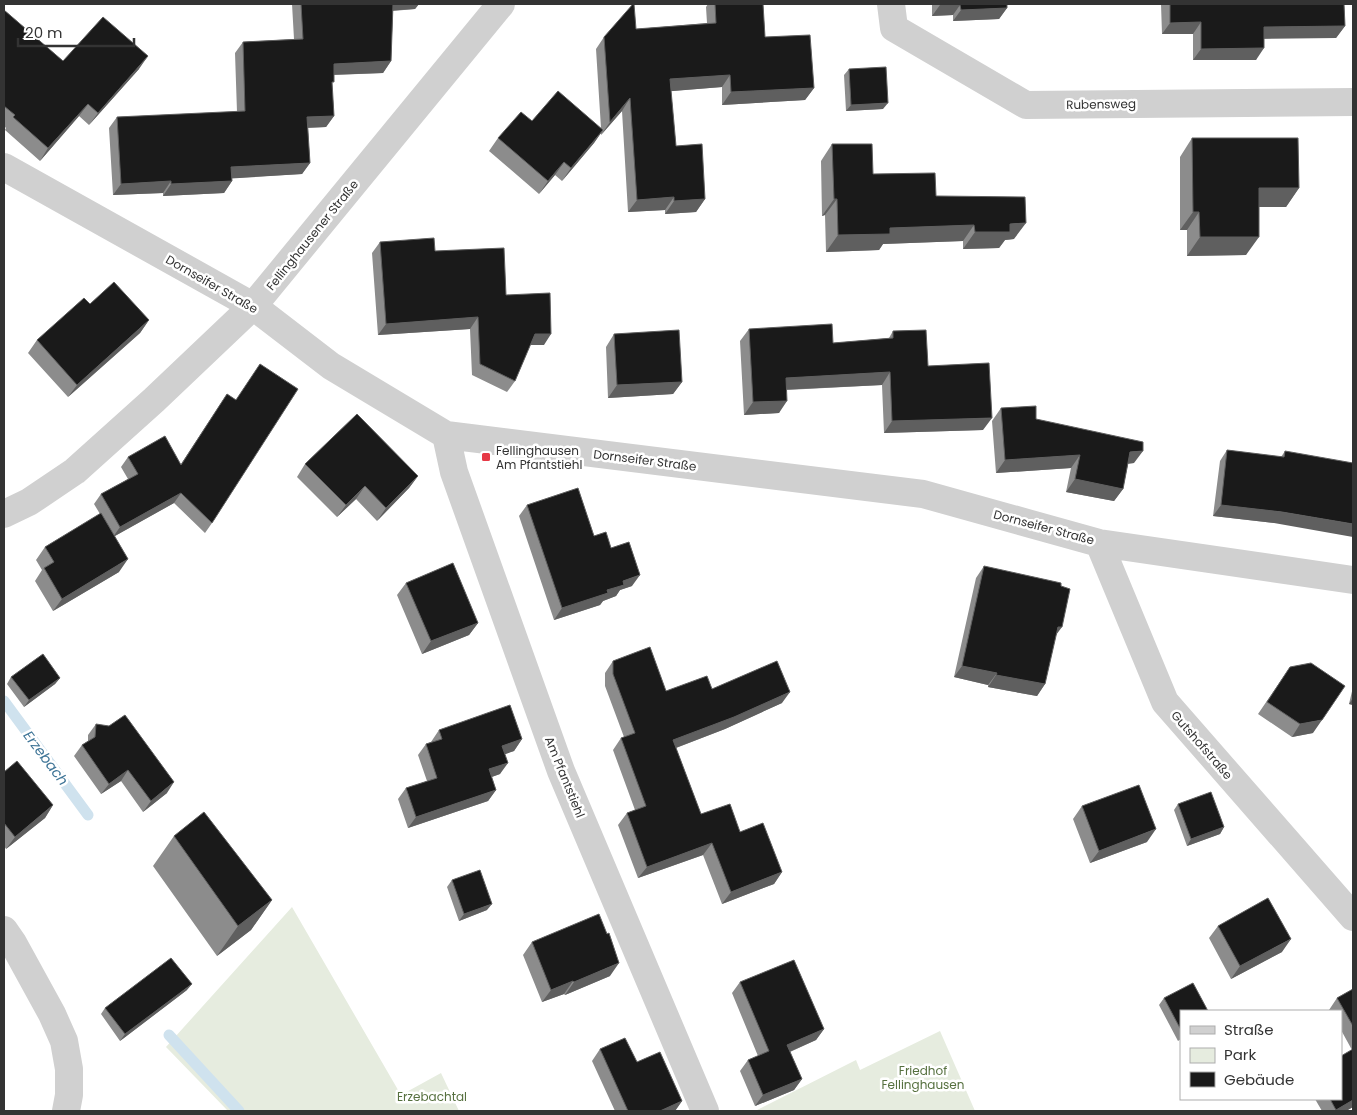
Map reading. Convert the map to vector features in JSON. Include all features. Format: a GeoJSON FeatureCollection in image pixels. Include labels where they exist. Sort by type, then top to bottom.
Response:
{"type":"FeatureCollection","features":[{"type":"Feature","properties":{"kind":"street","name":"Fellinghausener Straße"},"geometry":{"type":"LineString","coordinates":[[4,514],[28,502],[75,471],[254,306],[501,4]]}},
{"type":"Feature","properties":{"kind":"street","name":"Rubensweg"},"geometry":{"type":"LineString","coordinates":[[891,4],[894,28],[1026,105],[1353,102]]}},
{"type":"Feature","properties":{"kind":"street","name":"Dornseifer Straße"},"geometry":{"type":"LineString","coordinates":[[4,167],[254,306],[331,366],[446,435],[923,494],[1099,543],[1353,580]]}},
{"type":"Feature","properties":{"kind":"street","name":"Am Pfantstiehl"},"geometry":{"type":"LineString","coordinates":[[446,435],[454,472],[561,771],[705,1111]]}},
{"type":"Feature","properties":{"kind":"street","name":"Gutshofstraße"},"geometry":{"type":"LineString","coordinates":[[1099,543],[1165,702],[1353,917]]}},
{"type":"Feature","properties":{"kind":"street"},"geometry":{"type":"LineString","coordinates":[[4,930],[52,1014],[64,1041],[69,1068],[69,1095],[66,1111]]}},
{"type":"Feature","properties":{"kind":"green space","name":"Erzebachtal"},"geometry":{"type":"Polygon","coordinates":[[[292,907],[401,1095],[441,1073],[459,1111],[228,1111],[166,1047],[292,907]]]}},
{"type":"Feature","properties":{"kind":"green space","name":"Friedhof Fellinghausen"},"geometry":{"type":"Polygon","coordinates":[[[940,1031],[975,1111],[755,1111],[856,1060],[860,1070],[940,1031]]]}},
{"type":"Feature","properties":{"kind":"building"},"geometry":{"type":"Polygon","coordinates":[[[301,4],[393,4],[391,61],[334,64],[334,82],[332,82],[334,116],[307,117],[310,163],[231,167],[232,181],[171,184],[171,181],[121,184],[117,117],[245,111],[243,42],[303,39],[301,4]]]}},
{"type":"Feature","properties":{"kind":"building"},"geometry":{"type":"Polygon","coordinates":[[[633,4],[636,29],[716,23],[715,4],[763,4],[765,37],[810,35],[814,88],[731,92],[730,75],[670,79],[676,146],[702,144],[705,199],[674,201],[674,197],[637,200],[630,98],[610,122],[604,37],[633,4]]]}},
{"type":"Feature","properties":{"kind":"building"},"geometry":{"type":"Polygon","coordinates":[[[940,4],[1007,4],[1007,8],[961,10],[960,5],[940,4]]]}},
{"type":"Feature","properties":{"kind":"building"},"geometry":{"type":"Polygon","coordinates":[[[1170,4],[1344,4],[1345,26],[1264,27],[1264,48],[1201,49],[1201,22],[1170,23],[1170,4]]]}},
{"type":"Feature","properties":{"kind":"building"},"geometry":{"type":"Polygon","coordinates":[[[4,10],[63,61],[103,17],[148,56],[98,113],[88,104],[48,148],[13,117],[15,115],[4,106],[4,10]]]}},
{"type":"Feature","properties":{"kind":"building"},"geometry":{"type":"Polygon","coordinates":[[[886,67],[888,103],[851,105],[849,69],[886,67]]]}},
{"type":"Feature","properties":{"kind":"building"},"geometry":{"type":"Polygon","coordinates":[[[558,91],[603,130],[571,168],[564,162],[548,181],[498,138],[521,112],[532,121],[558,91]]]}},
{"type":"Feature","properties":{"kind":"building"},"geometry":{"type":"Polygon","coordinates":[[[1192,138],[1298,138],[1299,188],[1259,188],[1259,237],[1200,237],[1199,212],[1193,212],[1192,138]]]}},
{"type":"Feature","properties":{"kind":"building"},"geometry":{"type":"Polygon","coordinates":[[[832,144],[872,144],[873,174],[935,173],[936,196],[1025,197],[1026,223],[1010,224],[1010,232],[975,232],[974,225],[890,228],[890,234],[838,235],[837,199],[834,199],[832,144]]]}},
{"type":"Feature","properties":{"kind":"building"},"geometry":{"type":"Polygon","coordinates":[[[434,238],[435,251],[504,248],[506,295],[550,293],[551,334],[535,334],[515,381],[480,364],[478,317],[386,324],[380,242],[434,238]]]}},
{"type":"Feature","properties":{"kind":"building"},"geometry":{"type":"Polygon","coordinates":[[[114,282],[149,320],[77,385],[37,340],[84,298],[90,304],[114,282]]]}},
{"type":"Feature","properties":{"kind":"building"},"geometry":{"type":"Polygon","coordinates":[[[832,324],[833,343],[893,338],[893,331],[926,330],[928,366],[989,363],[992,418],[892,421],[890,372],[786,378],[787,401],[753,402],[749,329],[832,324]]]}},
{"type":"Feature","properties":{"kind":"building"},"geometry":{"type":"Polygon","coordinates":[[[679,330],[682,382],[617,385],[614,334],[679,330]]]}},
{"type":"Feature","properties":{"kind":"building"},"geometry":{"type":"Polygon","coordinates":[[[260,364],[298,389],[212,523],[181,493],[120,527],[101,494],[138,474],[128,457],[165,436],[181,465],[227,394],[236,400],[260,364]]]}},
{"type":"Feature","properties":{"kind":"building"},"geometry":{"type":"Polygon","coordinates":[[[1036,406],[1036,419],[1143,442],[1143,451],[1130,452],[1123,489],[1075,479],[1080,455],[1005,460],[1001,408],[1036,406]]]}},
{"type":"Feature","properties":{"kind":"building"},"geometry":{"type":"Polygon","coordinates":[[[357,414],[418,476],[386,508],[365,486],[346,505],[305,464],[357,414]]]}},
{"type":"Feature","properties":{"kind":"building"},"geometry":{"type":"Polygon","coordinates":[[[1227,450],[1284,457],[1285,451],[1353,463],[1353,524],[1282,512],[1221,505],[1227,450]]]}},
{"type":"Feature","properties":{"kind":"building"},"geometry":{"type":"Polygon","coordinates":[[[578,488],[594,536],[606,532],[611,548],[629,542],[640,575],[623,581],[624,585],[607,590],[608,593],[562,608],[527,505],[578,488]]]}},
{"type":"Feature","properties":{"kind":"building"},"geometry":{"type":"Polygon","coordinates":[[[101,513],[128,559],[62,599],[44,568],[54,562],[45,547],[101,513]]]}},
{"type":"Feature","properties":{"kind":"building"},"geometry":{"type":"Polygon","coordinates":[[[453,563],[478,623],[431,641],[406,583],[453,563]]]}},
{"type":"Feature","properties":{"kind":"building"},"geometry":{"type":"Polygon","coordinates":[[[984,566],[1061,583],[1061,586],[1070,589],[1062,627],[1058,627],[1045,684],[996,675],[997,673],[962,666],[984,566]]]}},
{"type":"Feature","properties":{"kind":"building"},"geometry":{"type":"Polygon","coordinates":[[[650,647],[666,691],[707,676],[712,689],[777,661],[790,692],[734,717],[673,740],[701,814],[730,804],[740,832],[763,823],[782,872],[731,892],[712,843],[647,867],[627,813],[646,806],[621,738],[635,733],[613,674],[613,661],[650,647]]]}},
{"type":"Feature","properties":{"kind":"building"},"geometry":{"type":"Polygon","coordinates":[[[43,654],[60,678],[29,700],[11,677],[43,654]]]}},
{"type":"Feature","properties":{"kind":"building"},"geometry":{"type":"Polygon","coordinates":[[[1311,663],[1345,686],[1322,720],[1300,724],[1267,702],[1290,667],[1311,663]]]}},
{"type":"Feature","properties":{"kind":"building"},"geometry":{"type":"Polygon","coordinates":[[[510,705],[522,739],[502,746],[508,763],[489,769],[496,790],[416,817],[406,788],[437,778],[426,744],[442,739],[439,730],[510,705]]]}},
{"type":"Feature","properties":{"kind":"building"},"geometry":{"type":"Polygon","coordinates":[[[125,715],[174,782],[151,801],[128,770],[109,784],[82,745],[95,737],[96,724],[109,726],[125,715]]]}},
{"type":"Feature","properties":{"kind":"building"},"geometry":{"type":"Polygon","coordinates":[[[17,761],[53,805],[15,837],[4,823],[4,772],[17,761]]]}},
{"type":"Feature","properties":{"kind":"building"},"geometry":{"type":"Polygon","coordinates":[[[1139,785],[1156,829],[1099,851],[1082,806],[1139,785]]]}},
{"type":"Feature","properties":{"kind":"building"},"geometry":{"type":"Polygon","coordinates":[[[1211,792],[1224,827],[1191,839],[1178,804],[1211,792]]]}},
{"type":"Feature","properties":{"kind":"building"},"geometry":{"type":"Polygon","coordinates":[[[204,812],[272,900],[238,926],[174,836],[204,812]]]}},
{"type":"Feature","properties":{"kind":"building"},"geometry":{"type":"Polygon","coordinates":[[[480,870],[492,904],[464,914],[452,880],[480,870]]]}},
{"type":"Feature","properties":{"kind":"building"},"geometry":{"type":"Polygon","coordinates":[[[1268,898],[1291,939],[1240,966],[1218,926],[1268,898]]]}},
{"type":"Feature","properties":{"kind":"building"},"geometry":{"type":"Polygon","coordinates":[[[599,914],[607,934],[609,933],[619,963],[551,990],[532,942],[599,914]]]}},
{"type":"Feature","properties":{"kind":"building"},"geometry":{"type":"Polygon","coordinates":[[[171,958],[192,984],[125,1034],[105,1008],[171,958]]]}},
{"type":"Feature","properties":{"kind":"building"},"geometry":{"type":"Polygon","coordinates":[[[794,960],[824,1029],[787,1045],[802,1079],[763,1095],[748,1060],[769,1051],[740,982],[794,960]]]}},
{"type":"Feature","properties":{"kind":"building"},"geometry":{"type":"Polygon","coordinates":[[[1193,983],[1207,1010],[1180,1010],[1180,1028],[1164,998],[1193,983]]]}},
{"type":"Feature","properties":{"kind":"building"},"geometry":{"type":"Polygon","coordinates":[[[1353,989],[1353,1026],[1337,998],[1353,989]]]}},
{"type":"Feature","properties":{"kind":"building"},"geometry":{"type":"Polygon","coordinates":[[[625,1038],[637,1062],[660,1052],[682,1101],[660,1111],[628,1111],[600,1049],[625,1038]]]}},
{"type":"Feature","properties":{"kind":"building"},"geometry":{"type":"Polygon","coordinates":[[[1353,1049],[1353,1100],[1336,1110],[1331,1100],[1342,1100],[1342,1055],[1353,1049]]]}},
{"type":"Feature","properties":{"kind":"waterway","name":"Erzebach"},"geometry":{"type":"LineString","coordinates":[[4,701],[88,815]]}},
{"type":"Feature","properties":{"kind":"waterway","name":"Erzebach"},"geometry":{"type":"LineString","coordinates":[[169,1035],[239,1111]]}},
{"type":"Feature","properties":{"kind":"place","name":"Fellinghausen Am Pfantstiehl"},"geometry":{"type":"Point","coordinates":[486,457]}}]}
